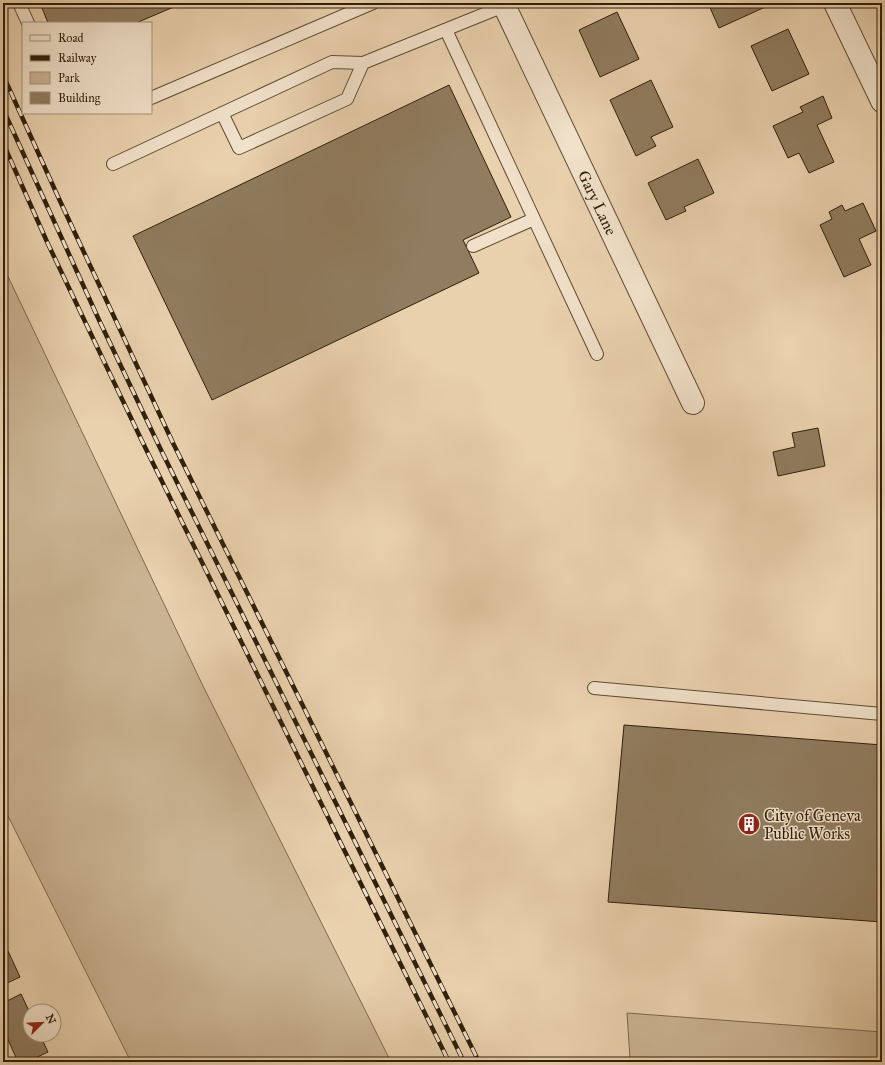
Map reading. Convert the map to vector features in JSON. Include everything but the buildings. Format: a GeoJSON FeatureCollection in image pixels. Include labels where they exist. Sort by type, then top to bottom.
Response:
{"type":"FeatureCollection","features":[{"type":"Feature","properties":{"kind":"street"},"geometry":{"type":"LineString","coordinates":[[835,3],[882,101]]}},
{"type":"Feature","properties":{"kind":"street","name":"Gary Lane"},"geometry":{"type":"LineString","coordinates":[[506,4],[693,403]]}},
{"type":"Feature","properties":{"kind":"lane"},"geometry":{"type":"LineString","coordinates":[[19,3],[28,22]]}},
{"type":"Feature","properties":{"kind":"lane"},"geometry":{"type":"LineString","coordinates":[[152,98],[373,3]]}},
{"type":"Feature","properties":{"kind":"lane"},"geometry":{"type":"LineString","coordinates":[[113,164],[332,62],[363,63],[506,4]]}},
{"type":"Feature","properties":{"kind":"lane"},"geometry":{"type":"LineString","coordinates":[[446,30],[597,354]]}},
{"type":"Feature","properties":{"kind":"lane"},"geometry":{"type":"LineString","coordinates":[[222,113],[239,148],[347,99],[363,63]]}},
{"type":"Feature","properties":{"kind":"lane"},"geometry":{"type":"LineString","coordinates":[[473,246],[534,219]]}},
{"type":"Feature","properties":{"kind":"lane"},"geometry":{"type":"LineString","coordinates":[[594,688],[882,714]]}},
{"type":"Feature","properties":{"kind":"green space"},"geometry":{"type":"Polygon","coordinates":[[[3,266],[203,686],[391,1062],[131,1062],[3,806],[3,266]]]}},
{"type":"Feature","properties":{"kind":"green space"},"geometry":{"type":"Polygon","coordinates":[[[627,1013],[882,1032],[882,1062],[621,1062],[630,1058],[627,1013]]]}},
{"type":"Feature","properties":{"kind":"railway"},"geometry":{"type":"LineString","coordinates":[[3,75],[173,443],[479,1062]]}},
{"type":"Feature","properties":{"kind":"railway"},"geometry":{"type":"LineString","coordinates":[[3,109],[99,320],[161,450],[464,1062]]}},
{"type":"Feature","properties":{"kind":"railway"},"geometry":{"type":"LineString","coordinates":[[3,143],[48,244],[142,441],[449,1062]]}},
{"type":"Feature","properties":{"kind":"place","name":"City of Geneva Public Works"},"geometry":{"type":"Point","coordinates":[749,824]}}]}
